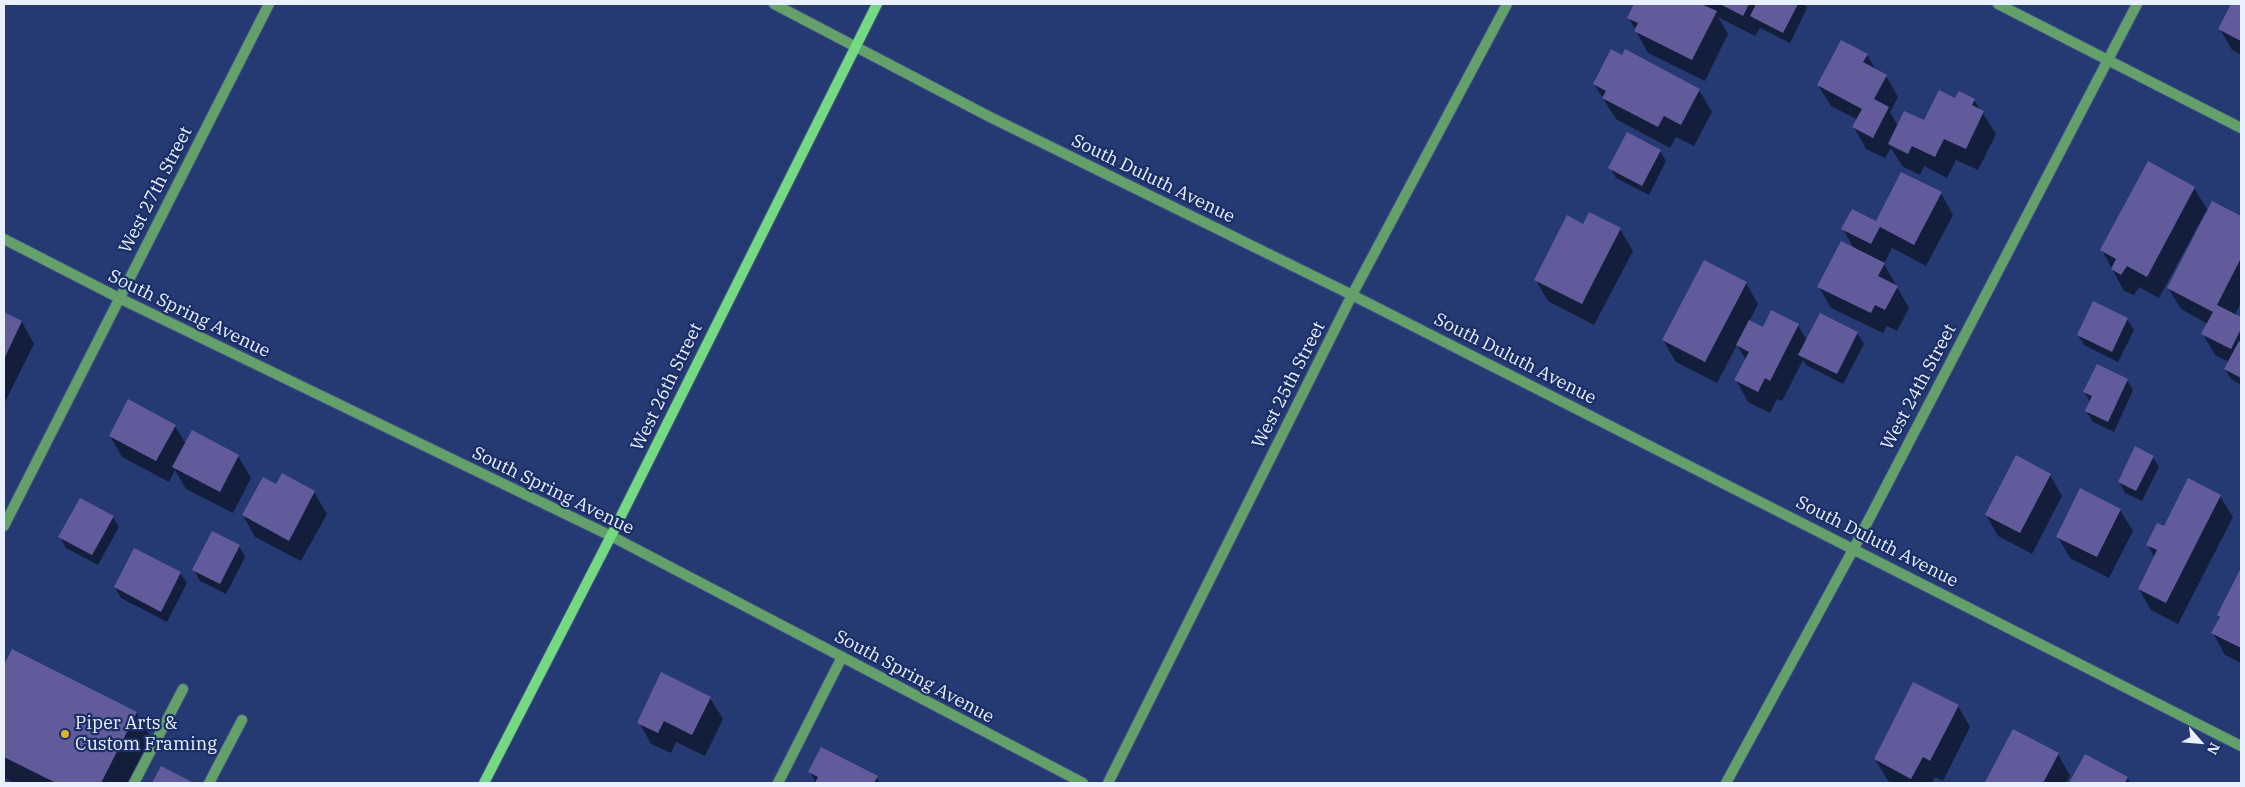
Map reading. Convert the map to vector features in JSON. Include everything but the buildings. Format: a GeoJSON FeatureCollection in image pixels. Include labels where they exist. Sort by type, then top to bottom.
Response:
{"type":"FeatureCollection","features":[{"type":"Feature","properties":{"kind":"main road","name":"West 26th Street"},"geometry":{"type":"LineString","coordinates":[[484,783],[611,536],[877,4]]}},
{"type":"Feature","properties":{"kind":"street","name":"West 27th Street"},"geometry":{"type":"LineString","coordinates":[[4,526],[269,4]]}},
{"type":"Feature","properties":{"kind":"street","name":"South Duluth Avenue"},"geometry":{"type":"LineString","coordinates":[[774,4],[988,116],[1352,295],[2241,746]]}},
{"type":"Feature","properties":{"kind":"street","name":"West 25th Street"},"geometry":{"type":"LineString","coordinates":[[1108,783],[1352,295],[1506,4]]}},
{"type":"Feature","properties":{"kind":"street"},"geometry":{"type":"LineString","coordinates":[[1998,4],[2241,128]]}},
{"type":"Feature","properties":{"kind":"street","name":"West 24th Street"},"geometry":{"type":"LineString","coordinates":[[1726,783],[1854,548],[2137,4]]}},
{"type":"Feature","properties":{"kind":"street","name":"South Spring Avenue"},"geometry":{"type":"LineString","coordinates":[[4,239],[119,298],[611,536],[1083,783]]}},
{"type":"Feature","properties":{"kind":"street"},"geometry":{"type":"LineString","coordinates":[[778,783],[842,658]]}},
{"type":"Feature","properties":{"kind":"street"},"geometry":{"type":"LineString","coordinates":[[134,783],[183,689]]}},
{"type":"Feature","properties":{"kind":"street"},"geometry":{"type":"LineString","coordinates":[[209,783],[242,720]]}},
{"type":"Feature","properties":{"kind":"place","name":"Piper Arts & Custom Framing"},"geometry":{"type":"Point","coordinates":[65,734]}}]}
